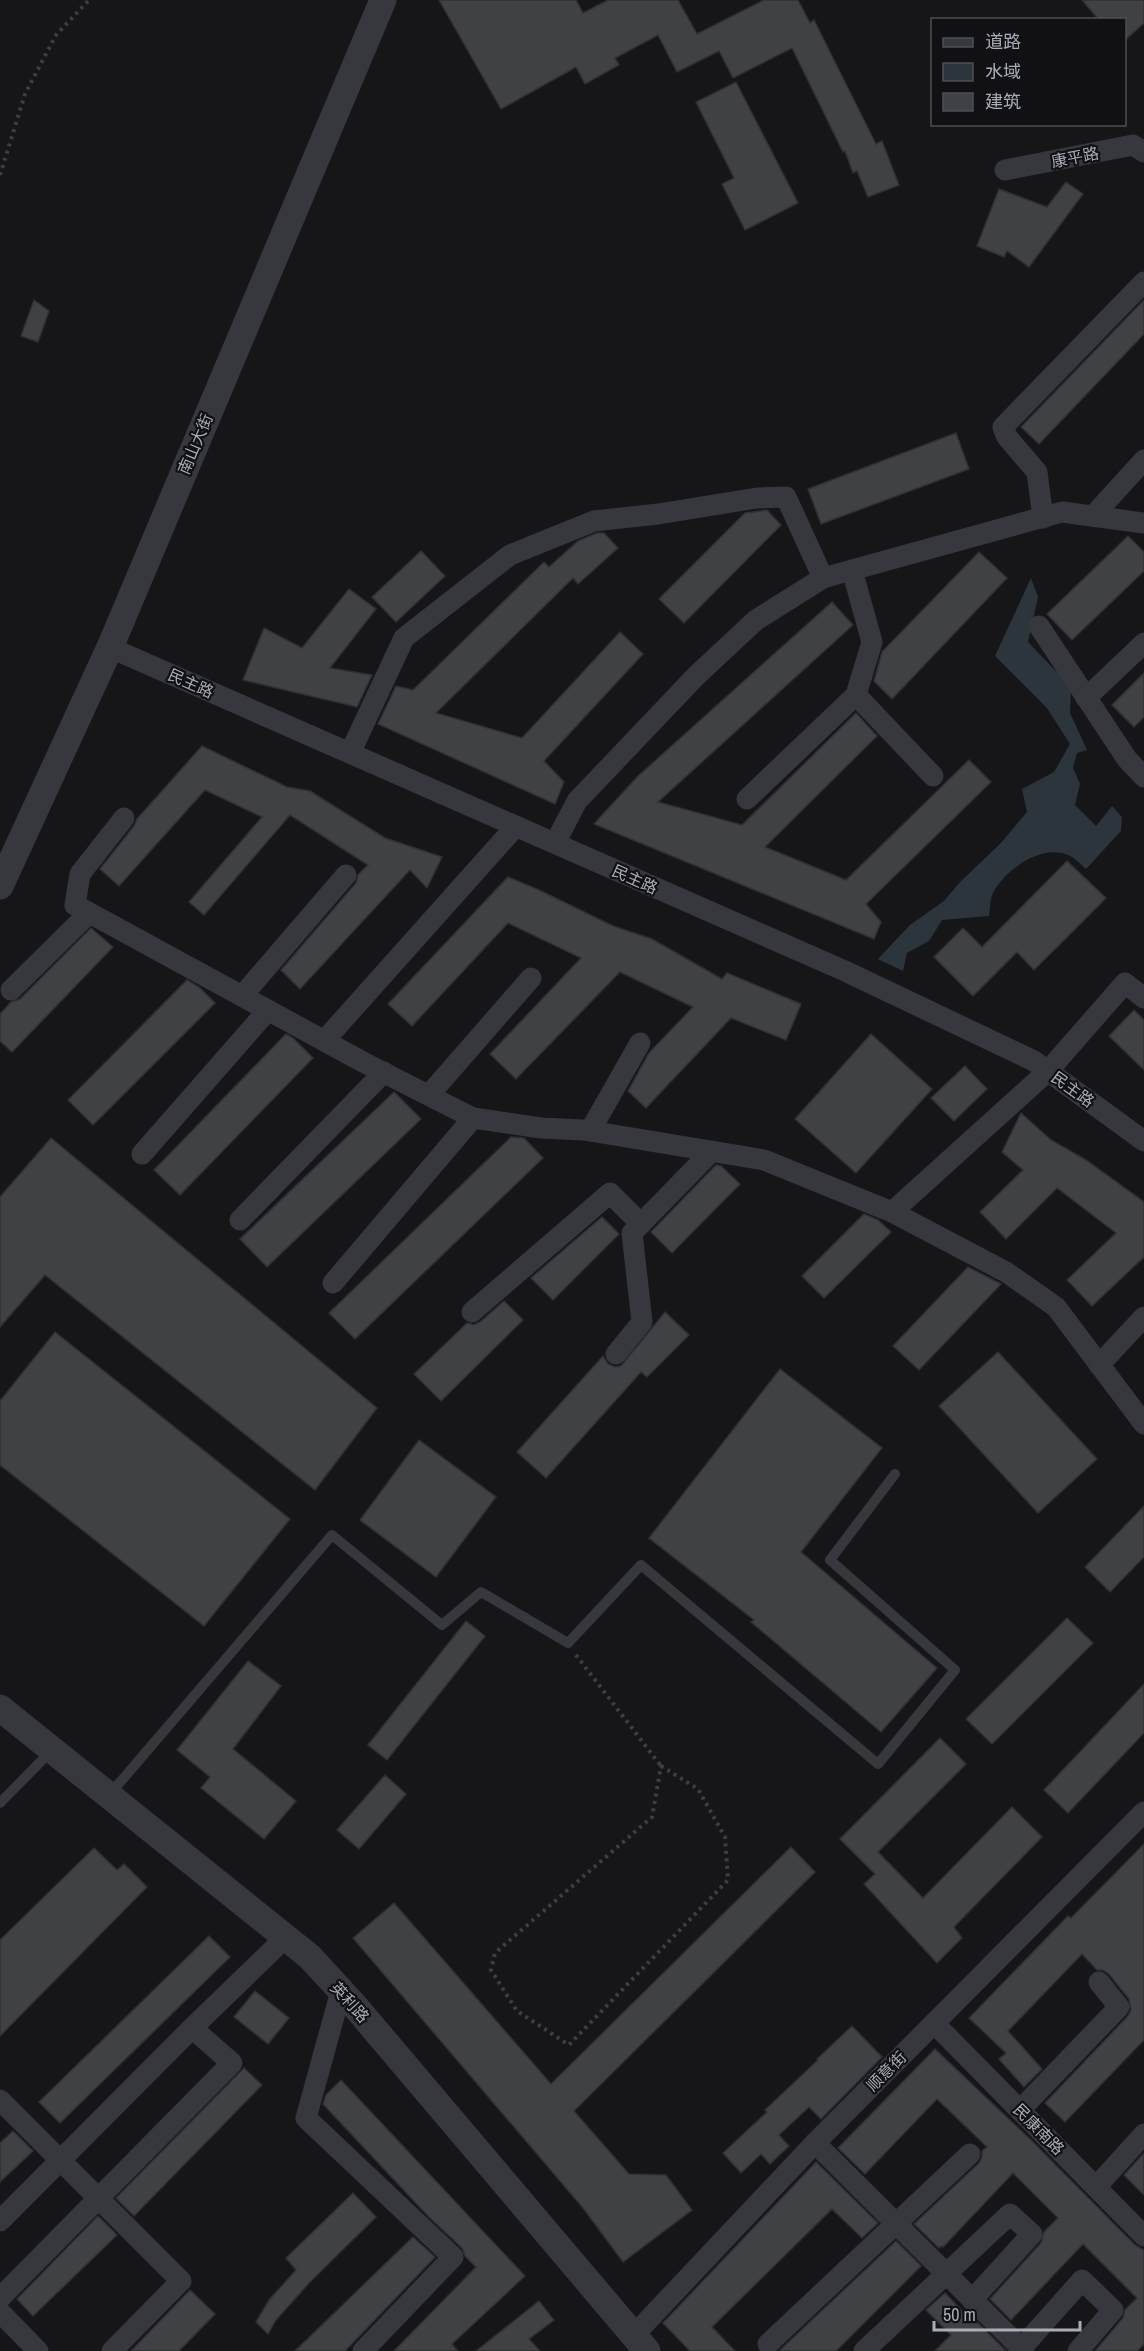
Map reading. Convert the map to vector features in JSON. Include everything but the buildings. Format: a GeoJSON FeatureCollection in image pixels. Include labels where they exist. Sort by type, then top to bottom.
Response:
{"type":"FeatureCollection","features":[{"type":"Feature","properties":{"kind":"street","name":"南山大街"},"geometry":{"type":"LineString","coordinates":[[0,849],[107,607],[368,0]]}},
{"type":"Feature","properties":{"kind":"street","name":"南山大街"},"geometry":{"type":"LineString","coordinates":[[0,886],[111,645],[383,0]]}},
{"type":"Feature","properties":{"kind":"street","name":"康平路"},"geometry":{"type":"LineString","coordinates":[[1005,170],[1133,145],[1144,152]]}},
{"type":"Feature","properties":{"kind":"street"},"geometry":{"type":"LineString","coordinates":[[1043,518],[1037,472],[1007,437],[1003,427],[1144,282]]}},
{"type":"Feature","properties":{"kind":"street"},"geometry":{"type":"LineString","coordinates":[[1093,516],[1144,460]]}},
{"type":"Feature","properties":{"kind":"street"},"geometry":{"type":"LineString","coordinates":[[350,753],[404,638],[510,555],[594,521],[658,514],[757,498],[786,497],[823,578]]}},
{"type":"Feature","properties":{"kind":"street"},"geometry":{"type":"LineString","coordinates":[[555,843],[577,801],[696,676],[756,620],[823,578],[1062,512],[1144,523]]}},
{"type":"Feature","properties":{"kind":"street"},"geometry":{"type":"LineString","coordinates":[[747,799],[856,695],[872,642],[852,570]]}},
{"type":"Feature","properties":{"kind":"street"},"geometry":{"type":"LineString","coordinates":[[1039,626],[1127,759],[1144,777]]}},
{"type":"Feature","properties":{"kind":"street"},"geometry":{"type":"LineString","coordinates":[[1086,698],[1144,643]]}},
{"type":"Feature","properties":{"kind":"street","name":"民主路"},"geometry":{"type":"LineString","coordinates":[[111,645],[128,655],[845,971],[1034,1061],[1144,1141]]}},
{"type":"Feature","properties":{"kind":"street"},"geometry":{"type":"LineString","coordinates":[[856,695],[933,776]]}},
{"type":"Feature","properties":{"kind":"street"},"geometry":{"type":"LineString","coordinates":[[124,818],[80,874],[75,905],[324,1041],[473,1118],[541,1128],[590,1131],[764,1160],[892,1212],[1006,1272],[1056,1307],[1144,1424]]}},
{"type":"Feature","properties":{"kind":"street"},"geometry":{"type":"LineString","coordinates":[[324,1041],[516,826]]}},
{"type":"Feature","properties":{"kind":"street"},"geometry":{"type":"LineString","coordinates":[[242,996],[345,875]]}},
{"type":"Feature","properties":{"kind":"street"},"geometry":{"type":"LineString","coordinates":[[11,990],[89,912]]}},
{"type":"Feature","properties":{"kind":"street"},"geometry":{"type":"LineString","coordinates":[[429,1095],[531,978]]}},
{"type":"Feature","properties":{"kind":"street"},"geometry":{"type":"LineString","coordinates":[[892,1212],[1048,1071],[1125,983],[1144,998]]}},
{"type":"Feature","properties":{"kind":"street"},"geometry":{"type":"LineString","coordinates":[[142,1154],[268,1010]]}},
{"type":"Feature","properties":{"kind":"street"},"geometry":{"type":"LineString","coordinates":[[590,1131],[640,1043]]}},
{"type":"Feature","properties":{"kind":"street"},"geometry":{"type":"LineString","coordinates":[[240,1220],[384,1072]]}},
{"type":"Feature","properties":{"kind":"street"},"geometry":{"type":"LineString","coordinates":[[333,1282],[473,1118]]}},
{"type":"Feature","properties":{"kind":"street"},"geometry":{"type":"LineString","coordinates":[[616,1354],[642,1322],[632,1233],[712,1151]]}},
{"type":"Feature","properties":{"kind":"street"},"geometry":{"type":"LineString","coordinates":[[472,1312],[610,1193],[641,1224]]}},
{"type":"Feature","properties":{"kind":"street"},"geometry":{"type":"LineString","coordinates":[[1099,1365],[1144,1317]]}},
{"type":"Feature","properties":{"kind":"street","name":"英利路"},"geometry":{"type":"LineString","coordinates":[[0,1708],[310,1958],[341,1991],[641,2343]]}},
{"type":"Feature","properties":{"kind":"street","name":"顺意街"},"geometry":{"type":"LineString","coordinates":[[641,2343],[815,2143],[1142,1818]]}},
{"type":"Feature","properties":{"kind":"street"},"geometry":{"type":"LineString","coordinates":[[0,2222],[192,2028],[285,1938]]}},
{"type":"Feature","properties":{"kind":"street"},"geometry":{"type":"LineString","coordinates":[[1020,2110],[1119,2007],[1100,1983]]}},
{"type":"Feature","properties":{"kind":"street"},"geometry":{"type":"LineString","coordinates":[[341,1991],[306,2118],[453,2257],[363,2351]]}},
{"type":"Feature","properties":{"kind":"street","name":"民康南路"},"geometry":{"type":"LineString","coordinates":[[934,2023],[1144,2236]]}},
{"type":"Feature","properties":{"kind":"street"},"geometry":{"type":"LineString","coordinates":[[0,2298],[232,2063],[192,2028]]}},
{"type":"Feature","properties":{"kind":"street"},"geometry":{"type":"LineString","coordinates":[[0,2100],[181,2281],[112,2351]]}},
{"type":"Feature","properties":{"kind":"street"},"geometry":{"type":"LineString","coordinates":[[1096,2187],[1144,2134]]}},
{"type":"Feature","properties":{"kind":"street"},"geometry":{"type":"LineString","coordinates":[[815,2143],[1021,2350],[1082,2280],[1113,2310],[1078,2351]]}},
{"type":"Feature","properties":{"kind":"street"},"geometry":{"type":"LineString","coordinates":[[768,2344],[970,2154]]}},
{"type":"Feature","properties":{"kind":"street"},"geometry":{"type":"LineString","coordinates":[[864,2351],[1010,2214],[1032,2234],[972,2300]]}},
{"type":"Feature","properties":{"kind":"street"},"geometry":{"type":"LineString","coordinates":[[0,2312],[38,2351]]}},
{"type":"Feature","properties":{"kind":"lane"},"geometry":{"type":"LineString","coordinates":[[109,1795],[332,1535],[442,1625],[481,1592],[568,1643],[641,1565],[878,1764],[955,1671],[830,1560],[895,1474]]}},
{"type":"Feature","properties":{"kind":"lane"},"geometry":{"type":"LineString","coordinates":[[0,1803],[53,1749]]}},
{"type":"Feature","properties":{"kind":"path"},"geometry":{"type":"LineString","coordinates":[[0,175],[25,94],[56,34],[89,0]]}},
{"type":"Feature","properties":{"kind":"path"},"geometry":{"type":"LineString","coordinates":[[568,1643],[661,1766],[698,1789],[725,1837],[728,1881],[569,2045],[517,2011],[491,1970],[495,1953],[652,1817],[661,1766]]}},
{"type":"Feature","properties":{"kind":"water"},"geometry":{"type":"Polygon","coordinates":[[[1031,578],[1038,597],[1028,642],[1071,687],[1070,713],[1087,750],[1077,753],[1073,768],[1080,784],[1075,805],[1096,826],[1112,806],[1122,817],[1121,831],[1086,869],[1072,857],[1050,852],[1038,855],[1016,867],[993,893],[989,916],[942,920],[929,941],[907,953],[903,971],[878,959],[910,925],[944,901],[961,881],[1000,844],[1027,812],[1022,789],[1054,772],[1070,744],[1047,708],[995,656],[1031,578]]]}}]}
